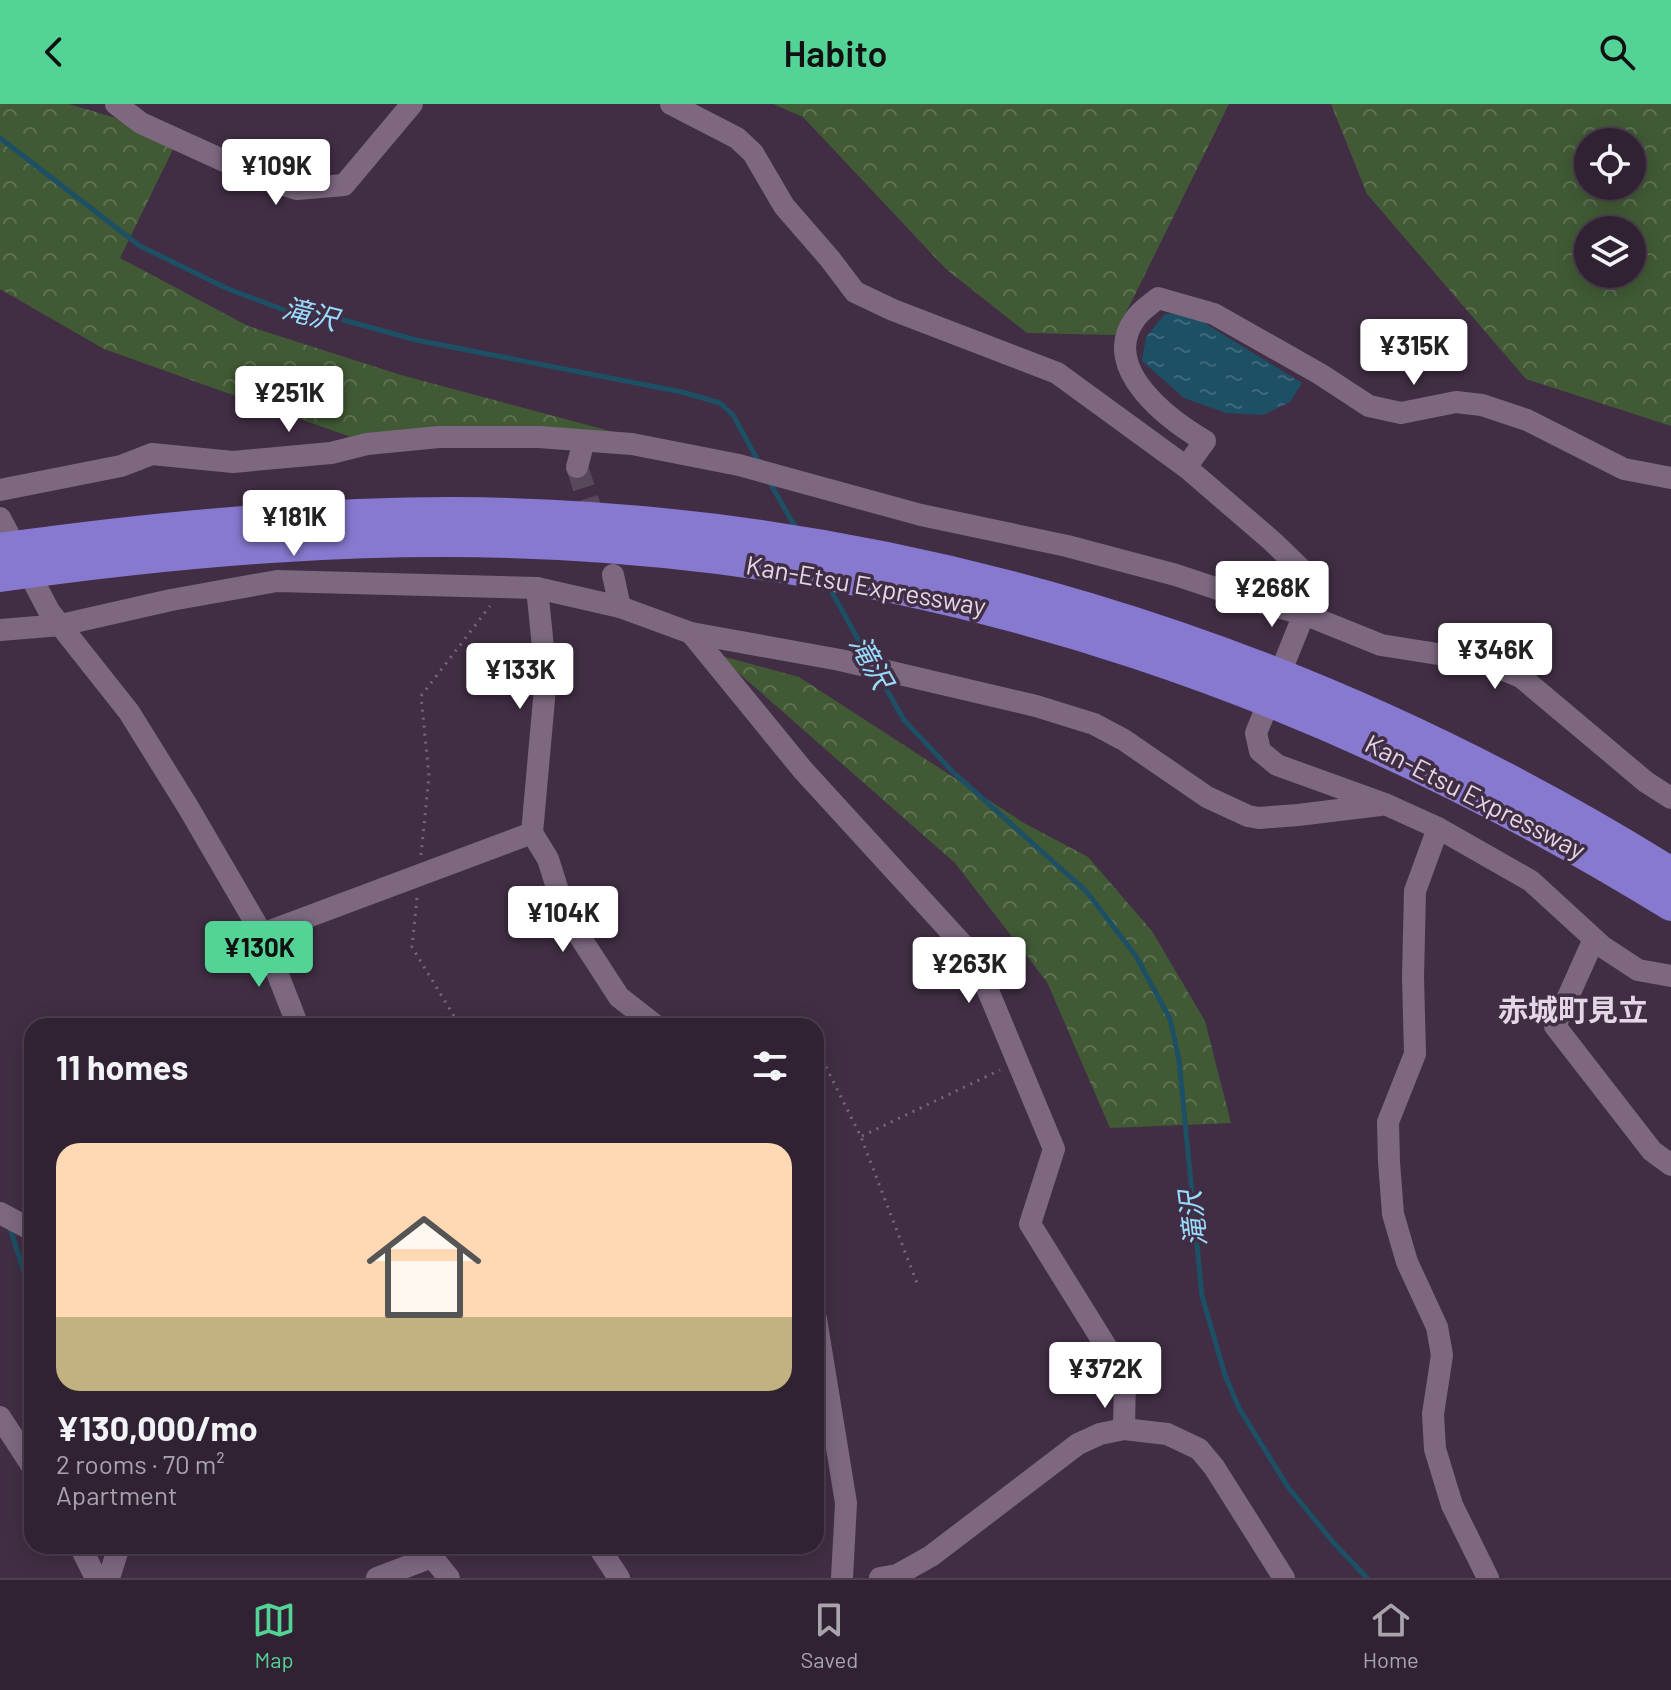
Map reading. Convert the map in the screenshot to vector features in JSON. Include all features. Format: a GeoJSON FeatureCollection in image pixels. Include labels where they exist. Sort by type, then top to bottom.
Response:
{"type":"FeatureCollection","features":[{"type":"Feature","properties":{"kind":"highway","name":"Kan-Etsu Expressway"},"geometry":{"type":"LineString","coordinates":[[0,549],[234,522],[336,515],[454,513],[563,517],[668,526],[893,558],[1003,583],[1111,614],[1217,650],[1322,692],[1429,739],[1613,838],[1671,873]]}},
{"type":"Feature","properties":{"kind":"highway","name":"Kan-Etsu Expressway"},"geometry":{"type":"LineString","coordinates":[[0,576],[121,559],[239,548],[453,541],[560,544],[669,553],[890,586],[998,610],[1102,640],[1209,676],[1315,718],[1420,765],[1516,814],[1671,905]]}},
{"type":"Feature","properties":{"kind":"street"},"geometry":{"type":"LineString","coordinates":[[116,104],[141,123],[264,179],[297,189],[344,185],[412,104]]}},
{"type":"Feature","properties":{"kind":"street"},"geometry":{"type":"LineString","coordinates":[[671,104],[737,138],[753,153],[784,206],[855,292],[893,310],[1057,373],[1186,467],[1305,573],[1304,614],[1256,733],[1260,751],[1277,765],[1385,804],[1438,828],[1531,881],[1594,939],[1638,970],[1671,976]]}},
{"type":"Feature","properties":{"kind":"street"},"geometry":{"type":"LineString","coordinates":[[1186,467],[1205,441],[1177,425],[1140,389],[1125,355],[1126,336],[1135,318],[1158,298],[1214,314],[1320,374],[1369,406],[1401,413],[1456,402],[1482,405],[1527,420],[1624,469],[1671,478]]}},
{"type":"Feature","properties":{"kind":"street"},"geometry":{"type":"LineString","coordinates":[[0,490],[121,466],[152,454],[233,462],[331,453],[367,444],[439,437],[539,437],[632,444],[753,468],[921,515],[1149,567],[1304,614],[1381,645],[1482,661],[1521,677],[1646,782],[1671,798]]}},
{"type":"Feature","properties":{"kind":"street"},"geometry":{"type":"LineString","coordinates":[[577,467],[584,441]]}},
{"type":"Feature","properties":{"kind":"street"},"geometry":{"type":"LineString","coordinates":[[0,518],[55,618],[129,712],[188,807],[262,934],[295,1018]]}},
{"type":"Feature","properties":{"kind":"street"},"geometry":{"type":"LineString","coordinates":[[613,575],[620,607]]}},
{"type":"Feature","properties":{"kind":"street"},"geometry":{"type":"LineString","coordinates":[[0,630],[277,581],[537,588],[620,607],[691,633],[840,660],[1036,706],[1094,724],[1124,740],[1207,797],[1248,816],[1298,815],[1385,804]]}},
{"type":"Feature","properties":{"kind":"street"},"geometry":{"type":"LineString","coordinates":[[537,588],[546,677],[532,833],[548,859],[565,913],[619,997],[646,1018]]}},
{"type":"Feature","properties":{"kind":"street"},"geometry":{"type":"LineString","coordinates":[[691,633],[802,769],[974,957],[1054,1149],[1030,1224],[1125,1377],[1124,1429]]}},
{"type":"Feature","properties":{"kind":"street"},"geometry":{"type":"LineString","coordinates":[[1438,828],[1415,891],[1415,1054],[1388,1122],[1389,1162],[1393,1214],[1407,1262],[1437,1327],[1442,1355],[1433,1414],[1435,1449],[1452,1505],[1488,1578]]}},
{"type":"Feature","properties":{"kind":"street"},"geometry":{"type":"LineString","coordinates":[[262,934],[532,833]]}},
{"type":"Feature","properties":{"kind":"street"},"geometry":{"type":"LineString","coordinates":[[1594,939],[1555,1026],[1652,1151],[1671,1165]]}},
{"type":"Feature","properties":{"kind":"street"},"geometry":{"type":"LineString","coordinates":[[0,1213],[24,1226]]}},
{"type":"Feature","properties":{"kind":"street"},"geometry":{"type":"LineString","coordinates":[[824,1405],[846,1503],[842,1578]]}},
{"type":"Feature","properties":{"kind":"street"},"geometry":{"type":"LineString","coordinates":[[0,1417],[24,1454]]}},
{"type":"Feature","properties":{"kind":"street"},"geometry":{"type":"LineString","coordinates":[[880,1578],[897,1575],[931,1556],[1078,1444],[1100,1434],[1124,1429],[1167,1434],[1199,1449],[1214,1467],[1284,1578]]}},
{"type":"Feature","properties":{"kind":"street"},"geometry":{"type":"LineString","coordinates":[[84,1554],[96,1578]]}},
{"type":"Feature","properties":{"kind":"street"},"geometry":{"type":"LineString","coordinates":[[109,1578],[116,1554]]}},
{"type":"Feature","properties":{"kind":"street"},"geometry":{"type":"LineString","coordinates":[[377,1578],[424,1554]]}},
{"type":"Feature","properties":{"kind":"street"},"geometry":{"type":"LineString","coordinates":[[430,1554],[449,1578]]}},
{"type":"Feature","properties":{"kind":"street"},"geometry":{"type":"LineString","coordinates":[[603,1554],[619,1578]]}},
{"type":"Feature","properties":{"kind":"path"},"geometry":{"type":"LineString","coordinates":[[455,1018],[412,947],[429,776],[421,696],[504,587]]}},
{"type":"Feature","properties":{"kind":"path"},"geometry":{"type":"LineString","coordinates":[[861,1137],[1017,1061]]}},
{"type":"Feature","properties":{"kind":"path"},"geometry":{"type":"LineString","coordinates":[[824,1063],[861,1137],[917,1283]]}},
{"type":"Feature","properties":{"kind":"green space"},"geometry":{"type":"Polygon","coordinates":[[[0,104],[69,104],[179,137],[120,258],[248,326],[401,375],[625,435],[365,442],[104,349],[0,289],[0,104]]]}},
{"type":"Feature","properties":{"kind":"green space"},"geometry":{"type":"Polygon","coordinates":[[[773,104],[1229,104],[1115,335],[1027,333],[946,269],[803,117],[773,104]]]}},
{"type":"Feature","properties":{"kind":"green space"},"geometry":{"type":"Polygon","coordinates":[[[1331,104],[1671,104],[1671,426],[1526,379],[1367,194],[1331,104]]]}},
{"type":"Feature","properties":{"kind":"green space"},"geometry":{"type":"Polygon","coordinates":[[[718,655],[799,677],[1024,823],[1088,857],[1152,931],[1205,1021],[1231,1123],[1110,1128],[1047,982],[955,863],[718,655]]]}},
{"type":"Feature","properties":{"kind":"water"},"geometry":{"type":"Polygon","coordinates":[[[1188,313],[1302,383],[1290,402],[1263,415],[1226,413],[1184,398],[1142,361],[1146,337],[1165,314],[1188,313]]]}},
{"type":"Feature","properties":{"kind":"waterway","name":"滝沢"},"geometry":{"type":"LineString","coordinates":[[0,138],[140,246],[228,289],[287,311],[340,319],[416,340],[682,392],[720,403],[733,415],[760,464]]}},
{"type":"Feature","properties":{"kind":"waterway","name":"滝沢"},"geometry":{"type":"LineString","coordinates":[[770,483],[797,530]]}},
{"type":"Feature","properties":{"kind":"waterway","name":"滝沢"},"geometry":{"type":"LineString","coordinates":[[829,587],[869,659]]}},
{"type":"Feature","properties":{"kind":"waterway","name":"滝沢"},"geometry":{"type":"LineString","coordinates":[[880,678],[904,720],[952,771],[1086,891],[1136,956],[1170,1019],[1179,1060],[1202,1296],[1225,1375],[1239,1408],[1288,1487],[1367,1578]]}},
{"type":"Feature","properties":{"kind":"waterway"},"geometry":{"type":"LineString","coordinates":[[9,1225],[24,1272]]}},
{"type":"Feature","properties":{"kind":"tunnel"},"geometry":{"type":"LineString","coordinates":[[577,467],[598,531]]}},
{"type":"Feature","properties":{"kind":"district","name":"赤城町見立"},"geometry":{"type":"Point","coordinates":[1573,1011]}}]}
